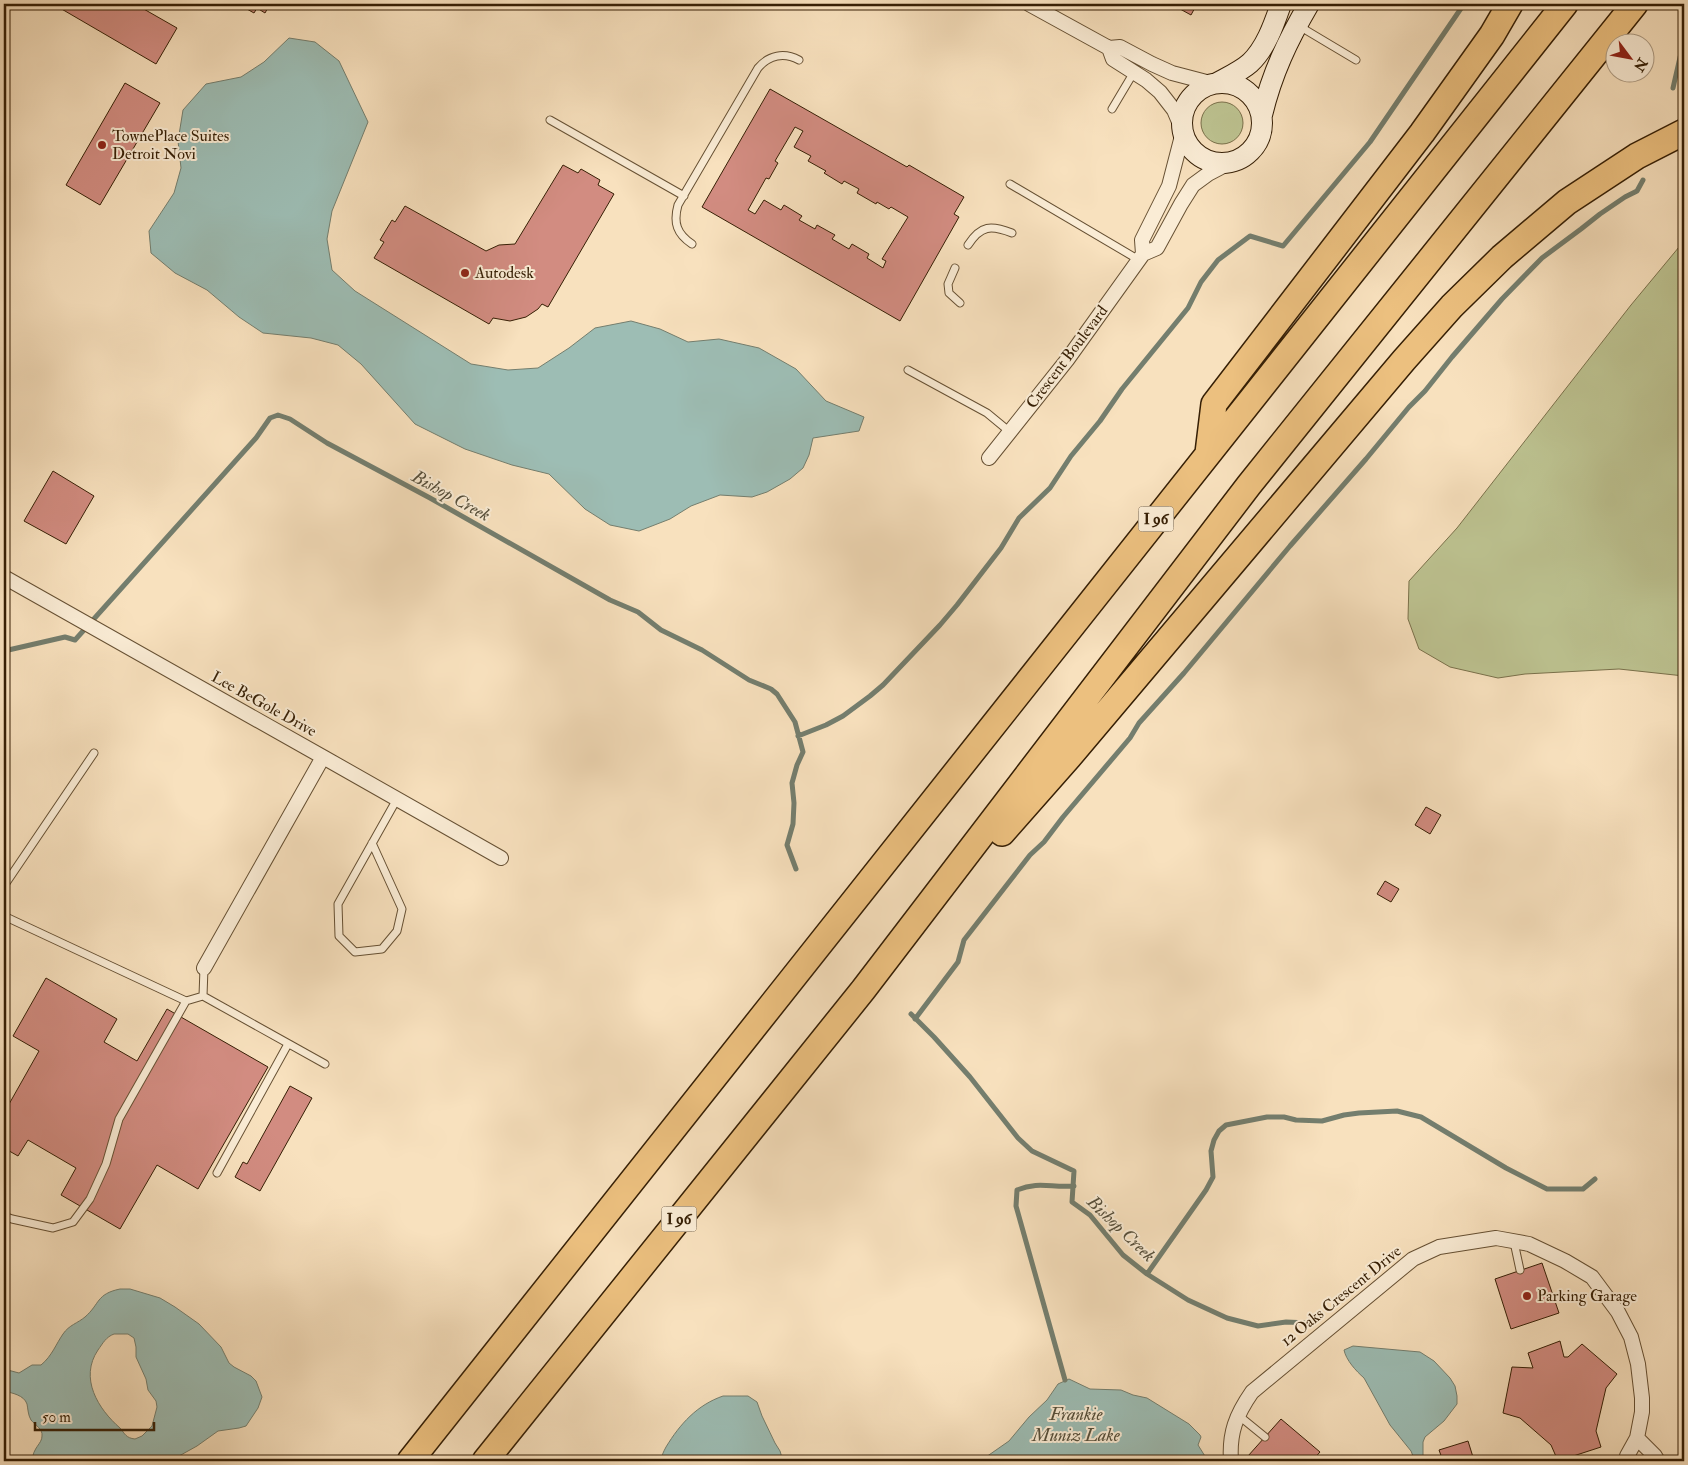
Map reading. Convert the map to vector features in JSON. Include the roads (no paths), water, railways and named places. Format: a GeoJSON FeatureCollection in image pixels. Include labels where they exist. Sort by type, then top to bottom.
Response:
{"type":"FeatureCollection","features":[{"type":"Feature","properties":{"kind":"highway"},"geometry":{"type":"LineString","coordinates":[[1208,453],[1214,404],[1422,133],[1492,35],[1510,4]]}},
{"type":"Feature","properties":{"kind":"highway","name":"I 96"},"geometry":{"type":"LineString","coordinates":[[410,1461],[1566,4]]}},
{"type":"Feature","properties":{"kind":"highway","name":"I 96"},"geometry":{"type":"LineString","coordinates":[[485,1461],[863,990],[1249,485],[1635,4]]}},
{"type":"Feature","properties":{"kind":"highway"},"geometry":{"type":"LineString","coordinates":[[863,990],[1069,758],[1452,306],[1502,256],[1567,202],[1637,156],[1684,132]]}},
{"type":"Feature","properties":{"kind":"street"},"geometry":{"type":"LineString","coordinates":[[1029,4],[1109,48],[1120,47],[1172,73],[1215,83],[1227,83],[1246,90],[1259,105],[1262,115],[1263,126],[1256,146],[1239,160],[1229,163],[1205,160],[1195,153],[1187,143],[1169,102],[1153,85],[1113,59],[1109,48]]}},
{"type":"Feature","properties":{"kind":"street"},"geometry":{"type":"LineString","coordinates":[[1183,131],[1182,120],[1184,110],[1189,101],[1204,87],[1242,69],[1258,55],[1281,4]]}},
{"type":"Feature","properties":{"kind":"street"},"geometry":{"type":"LineString","coordinates":[[1262,115],[1271,78],[1309,4]]}},
{"type":"Feature","properties":{"kind":"street","name":"Crescent Boulevard"},"geometry":{"type":"LineString","coordinates":[[1141,257],[1142,240],[1169,186],[1183,131]]}},
{"type":"Feature","properties":{"kind":"street","name":"Crescent Boulevard"},"geometry":{"type":"LineString","coordinates":[[989,458],[1067,360],[1141,257],[1157,248],[1180,204],[1193,186],[1208,174],[1229,163]]}},
{"type":"Feature","properties":{"kind":"street","name":"Lee BeGole Drive"},"geometry":{"type":"LineString","coordinates":[[4,577],[323,757],[204,968]]}},
{"type":"Feature","properties":{"kind":"street"},"geometry":{"type":"LineString","coordinates":[[323,757],[501,858]]}},
{"type":"Feature","properties":{"kind":"street","name":"12 Oaks Crescent Drive"},"geometry":{"type":"LineString","coordinates":[[1231,1461],[1230,1445],[1233,1429],[1241,1408],[1252,1392],[1413,1259],[1440,1247],[1496,1238],[1529,1244],[1565,1261],[1592,1277],[1618,1312],[1631,1337],[1638,1364],[1642,1398],[1642,1412],[1637,1438],[1627,1456],[1627,1461]]}},
{"type":"Feature","properties":{"kind":"street"},"geometry":{"type":"LineString","coordinates":[[1637,1438],[1658,1461]]}},
{"type":"Feature","properties":{"kind":"lane"},"geometry":{"type":"LineString","coordinates":[[1297,25],[1356,60]]}},
{"type":"Feature","properties":{"kind":"lane"},"geometry":{"type":"LineString","coordinates":[[692,244],[680,233],[676,225],[676,215],[684,196],[758,68],[764,61],[772,57],[783,55],[799,60]]}},
{"type":"Feature","properties":{"kind":"lane"},"geometry":{"type":"LineString","coordinates":[[1112,110],[1134,72]]}},
{"type":"Feature","properties":{"kind":"lane"},"geometry":{"type":"LineString","coordinates":[[550,120],[684,196]]}},
{"type":"Feature","properties":{"kind":"lane"},"geometry":{"type":"LineString","coordinates":[[1010,184],[1141,257]]}},
{"type":"Feature","properties":{"kind":"lane"},"geometry":{"type":"LineString","coordinates":[[968,245],[974,235],[982,229],[992,227],[1012,233]]}},
{"type":"Feature","properties":{"kind":"lane"},"geometry":{"type":"LineString","coordinates":[[955,268],[948,284],[949,293],[960,303]]}},
{"type":"Feature","properties":{"kind":"lane"},"geometry":{"type":"LineString","coordinates":[[908,370],[987,413],[1011,432]]}},
{"type":"Feature","properties":{"kind":"lane"},"geometry":{"type":"LineString","coordinates":[[4,886],[94,753]]}},
{"type":"Feature","properties":{"kind":"lane"},"geometry":{"type":"LineString","coordinates":[[372,843],[402,909],[396,931],[382,949],[355,952],[339,936],[338,904],[372,843],[397,799]]}},
{"type":"Feature","properties":{"kind":"lane"},"geometry":{"type":"LineString","coordinates":[[4,917],[186,1001],[203,996],[325,1064]]}},
{"type":"Feature","properties":{"kind":"lane"},"geometry":{"type":"LineString","coordinates":[[203,996],[204,968]]}},
{"type":"Feature","properties":{"kind":"lane"},"geometry":{"type":"LineString","coordinates":[[4,1216],[53,1228],[73,1222],[90,1199],[106,1164],[119,1119],[186,1001]]}},
{"type":"Feature","properties":{"kind":"lane"},"geometry":{"type":"LineString","coordinates":[[217,1173],[288,1044]]}},
{"type":"Feature","properties":{"kind":"lane"},"geometry":{"type":"LineString","coordinates":[[1514,1242],[1520,1270]]}},
{"type":"Feature","properties":{"kind":"lane"},"geometry":{"type":"LineString","coordinates":[[1238,1415],[1265,1437]]}},
{"type":"Feature","properties":{"kind":"water"},"geometry":{"type":"Polygon","coordinates":[[[289,38],[315,42],[339,61],[368,122],[332,211],[327,239],[332,270],[355,291],[471,364],[508,370],[538,368],[595,328],[631,321],[660,329],[688,342],[719,339],[759,348],[796,369],[826,401],[864,417],[859,431],[813,438],[809,455],[803,468],[790,479],[767,492],[752,497],[720,495],[691,506],[670,519],[639,531],[610,525],[585,509],[549,474],[512,465],[465,449],[415,424],[361,364],[338,345],[311,338],[263,333],[239,317],[207,290],[175,273],[151,253],[149,231],[174,193],[181,168],[178,141],[183,110],[206,84],[241,77],[264,62],[289,38]]]}},
{"type":"Feature","properties":{"kind":"water"},"geometry":{"type":"Polygon","coordinates":[[[130,1289],[160,1298],[175,1307],[199,1324],[221,1347],[229,1363],[256,1381],[262,1397],[258,1408],[246,1426],[218,1431],[197,1446],[170,1461],[32,1461],[34,1452],[42,1439],[42,1434],[40,1429],[31,1420],[27,1404],[23,1398],[4,1391],[4,1369],[19,1373],[32,1365],[41,1365],[51,1354],[65,1331],[85,1317],[102,1297],[112,1291],[130,1289]],[[114,1334],[109,1337],[98,1350],[90,1371],[91,1382],[98,1402],[126,1435],[135,1439],[142,1436],[152,1426],[157,1407],[156,1401],[148,1390],[146,1379],[136,1357],[134,1338],[128,1334],[114,1334]]]}},
{"type":"Feature","properties":{"kind":"water"},"geometry":{"type":"Polygon","coordinates":[[[1353,1346],[1420,1352],[1434,1361],[1455,1386],[1457,1404],[1444,1421],[1425,1437],[1423,1442],[1423,1461],[1415,1461],[1411,1451],[1390,1425],[1364,1378],[1349,1361],[1344,1350],[1353,1346]]]}},
{"type":"Feature","properties":{"kind":"water","name":"Frankie Muniz Lake"},"geometry":{"type":"Polygon","coordinates":[[[1069,1379],[1090,1389],[1121,1390],[1147,1398],[1189,1424],[1200,1435],[1198,1445],[1208,1461],[977,1461],[1009,1441],[1029,1417],[1047,1400],[1058,1384],[1069,1379]]]}},
{"type":"Feature","properties":{"kind":"water"},"geometry":{"type":"Polygon","coordinates":[[[723,1396],[748,1396],[757,1402],[783,1461],[659,1461],[671,1439],[683,1423],[697,1410],[723,1396]]]}},
{"type":"Feature","properties":{"kind":"waterway"},"geometry":{"type":"LineString","coordinates":[[798,736],[843,716],[870,696],[883,685],[940,625],[1001,548],[1019,518],[1050,488],[1071,456],[1100,421],[1122,389],[1188,308],[1201,282],[1218,260],[1250,236],[1283,246],[1370,142],[1464,4]]}},
{"type":"Feature","properties":{"kind":"waterway"},"geometry":{"type":"LineString","coordinates":[[1673,88],[1684,40]]}},
{"type":"Feature","properties":{"kind":"waterway"},"geometry":{"type":"LineString","coordinates":[[915,1019],[958,962],[964,940],[1030,855],[1044,842],[1130,738],[1139,723],[1184,673],[1290,546],[1502,299],[1542,258],[1600,214],[1637,191],[1643,180]]}},
{"type":"Feature","properties":{"kind":"waterway","name":"Bishop Creek"},"geometry":{"type":"LineString","coordinates":[[4,651],[65,637],[75,640],[256,438],[270,418],[278,415],[290,419],[327,443],[430,498],[610,600],[638,612],[661,630],[702,650],[749,680],[771,689],[777,694],[795,722],[803,752],[792,783],[794,803],[793,824],[787,845],[796,869]]}},
{"type":"Feature","properties":{"kind":"waterway","name":"Bishop Creek"},"geometry":{"type":"LineString","coordinates":[[911,1014],[970,1077],[1018,1138],[1032,1151],[1074,1171],[1072,1202],[1090,1215],[1123,1255],[1147,1274],[1188,1300],[1227,1318],[1258,1326],[1286,1322],[1309,1323]]}},
{"type":"Feature","properties":{"kind":"waterway"},"geometry":{"type":"LineString","coordinates":[[1147,1274],[1206,1190],[1213,1177],[1211,1151],[1219,1131],[1226,1125],[1267,1117],[1322,1121],[1344,1115],[1397,1111],[1421,1117],[1506,1168],[1547,1189],[1583,1189],[1595,1179]]}},
{"type":"Feature","properties":{"kind":"waterway"},"geometry":{"type":"LineString","coordinates":[[1065,1380],[1016,1206],[1017,1190],[1025,1187],[1039,1185],[1074,1186]]}},
{"type":"Feature","properties":{"kind":"place","name":"TownePlace Suites Detroit Novi"},"geometry":{"type":"Point","coordinates":[102,145]}},
{"type":"Feature","properties":{"kind":"place","name":"Autodesk"},"geometry":{"type":"Point","coordinates":[465,273]}},
{"type":"Feature","properties":{"kind":"place","name":"Parking Garage"},"geometry":{"type":"Point","coordinates":[1527,1296]}}]}
